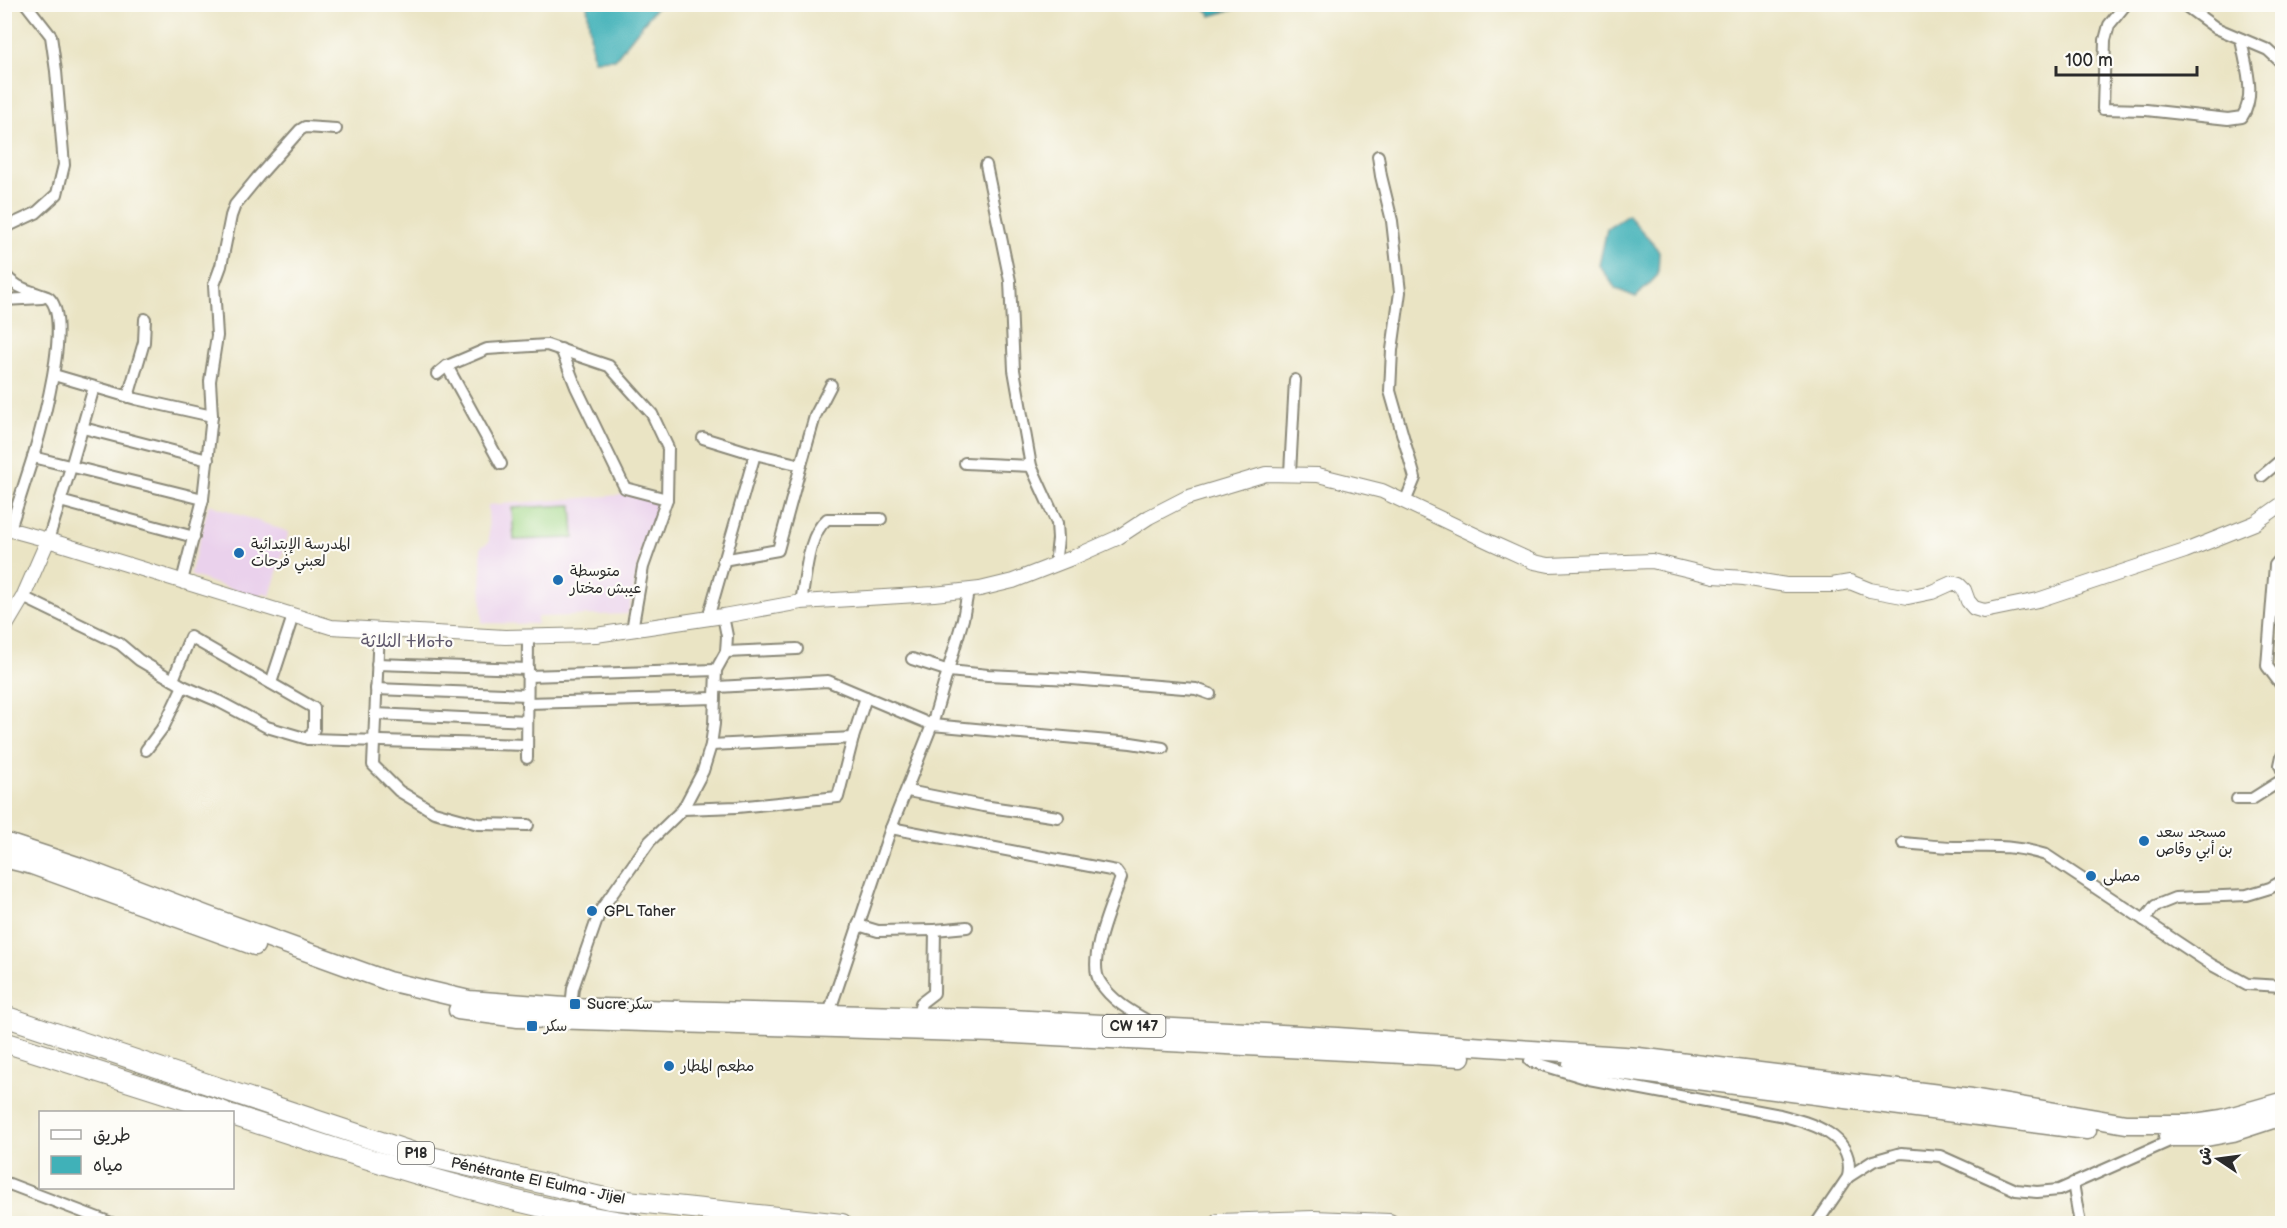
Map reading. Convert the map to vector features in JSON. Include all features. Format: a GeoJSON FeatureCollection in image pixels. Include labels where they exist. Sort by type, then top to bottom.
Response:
{"type":"FeatureCollection","features":[{"type":"Feature","properties":{"kind":"highway","name":"CW 147"},"geometry":{"type":"LineString","coordinates":[[4,842],[77,866],[388,981],[469,1000],[571,1007],[918,1016],[1316,1035],[1638,1057],[1972,1098],[2126,1124],[2188,1125],[2222,1119],[2283,1102]]}},
{"type":"Feature","properties":{"kind":"highway","name":"CW 147"},"geometry":{"type":"LineString","coordinates":[[4,858],[32,865],[380,991],[433,1005],[483,1014],[571,1020],[778,1024],[995,1033],[1530,1061],[1660,1074],[2126,1135],[2206,1137],[2233,1132],[2283,1116]]}},
{"type":"Feature","properties":{"kind":"highway","name":"Pénétrante El Eulma - Jijel"},"geometry":{"type":"LineString","coordinates":[[4,1016],[414,1153],[609,1199],[842,1224]]}},
{"type":"Feature","properties":{"kind":"highway"},"geometry":{"type":"LineString","coordinates":[[4,1042],[218,1111]]}},
{"type":"Feature","properties":{"kind":"highway","name":"Pénétrante El Eulma - Jijel"},"geometry":{"type":"LineString","coordinates":[[234,1116],[405,1171],[512,1198],[634,1224]]}},
{"type":"Feature","properties":{"kind":"highway"},"geometry":{"type":"LineString","coordinates":[[1219,1224],[1314,1221],[1389,1224]]}},
{"type":"Feature","properties":{"kind":"street"},"geometry":{"type":"LineString","coordinates":[[4,228],[36,213],[57,194],[64,165],[51,36],[26,4]]}},
{"type":"Feature","properties":{"kind":"street"},"geometry":{"type":"LineString","coordinates":[[2126,4],[2109,25],[2105,40],[2103,109],[2146,110],[2228,119],[2242,117],[2249,107],[2250,95],[2241,39]]}},
{"type":"Feature","properties":{"kind":"street"},"geometry":{"type":"LineString","coordinates":[[2183,4],[2217,28],[2268,50],[2283,63]]}},
{"type":"Feature","properties":{"kind":"street"},"geometry":{"type":"LineString","coordinates":[[182,581],[203,499],[212,416],[210,381],[217,336],[214,285],[221,266],[231,216],[235,206],[258,177],[300,130],[305,127],[336,129]]}},
{"type":"Feature","properties":{"kind":"street"},"geometry":{"type":"LineString","coordinates":[[1378,156],[1392,221],[1400,292],[1392,350],[1390,391],[1415,478],[1405,502]]}},
{"type":"Feature","properties":{"kind":"street"},"geometry":{"type":"LineString","coordinates":[[986,165],[1010,281],[1014,370],[1031,466],[1057,524],[1055,565]]}},
{"type":"Feature","properties":{"kind":"street"},"geometry":{"type":"LineString","coordinates":[[4,274],[17,286],[48,297],[55,306],[57,316],[54,375],[44,420],[7,528],[331,627],[528,637],[596,635],[801,602],[968,591],[1013,581],[1055,565],[1117,538],[1149,517],[1186,498],[1266,474],[1318,475],[1382,491],[1534,562],[1549,565],[1652,561],[1714,576],[1744,578],[1771,584],[1832,585],[1850,582],[1870,590],[1908,597],[1932,592],[1952,584],[1959,585],[1964,590],[1974,608],[1984,611],[2038,600],[2186,551],[2255,523],[2283,504]]}},
{"type":"Feature","properties":{"kind":"street"},"geometry":{"type":"LineString","coordinates":[[4,300],[48,297]]}},
{"type":"Feature","properties":{"kind":"street"},"geometry":{"type":"LineString","coordinates":[[128,397],[144,342],[145,319]]}},
{"type":"Feature","properties":{"kind":"street"},"geometry":{"type":"LineString","coordinates":[[437,374],[447,366],[487,349],[547,345],[609,366],[652,414],[668,448],[667,499],[643,567],[632,630]]}},
{"type":"Feature","properties":{"kind":"street"},"geometry":{"type":"LineString","coordinates":[[561,349],[576,387],[625,488],[667,499]]}},
{"type":"Feature","properties":{"kind":"street"},"geometry":{"type":"LineString","coordinates":[[447,366],[501,464]]}},
{"type":"Feature","properties":{"kind":"street"},"geometry":{"type":"LineString","coordinates":[[54,375],[128,397],[212,416]]}},
{"type":"Feature","properties":{"kind":"street"},"geometry":{"type":"LineString","coordinates":[[1290,473],[1295,380]]}},
{"type":"Feature","properties":{"kind":"street"},"geometry":{"type":"LineString","coordinates":[[723,560],[778,550],[815,416],[831,385]]}},
{"type":"Feature","properties":{"kind":"street"},"geometry":{"type":"LineString","coordinates":[[4,629],[23,597],[48,540],[94,387]]}},
{"type":"Feature","properties":{"kind":"street"},"geometry":{"type":"LineString","coordinates":[[83,428],[208,460]]}},
{"type":"Feature","properties":{"kind":"street"},"geometry":{"type":"LineString","coordinates":[[703,438],[801,465]]}},
{"type":"Feature","properties":{"kind":"street"},"geometry":{"type":"LineString","coordinates":[[708,618],[755,454]]}},
{"type":"Feature","properties":{"kind":"street"},"geometry":{"type":"LineString","coordinates":[[33,457],[203,499]]}},
{"type":"Feature","properties":{"kind":"street"},"geometry":{"type":"LineString","coordinates":[[2262,476],[2283,459]]}},
{"type":"Feature","properties":{"kind":"street"},"geometry":{"type":"LineString","coordinates":[[965,463],[1031,466]]}},
{"type":"Feature","properties":{"kind":"street"},"geometry":{"type":"LineString","coordinates":[[60,501],[194,537]]}},
{"type":"Feature","properties":{"kind":"street"},"geometry":{"type":"LineString","coordinates":[[801,602],[814,536],[819,525],[827,519],[881,519]]}},
{"type":"Feature","properties":{"kind":"street"},"geometry":{"type":"LineString","coordinates":[[2283,557],[2275,565],[2266,666],[2283,686]]}},
{"type":"Feature","properties":{"kind":"street"},"geometry":{"type":"LineString","coordinates":[[829,1013],[891,828],[933,725],[963,619],[968,591]]}},
{"type":"Feature","properties":{"kind":"street"},"geometry":{"type":"LineString","coordinates":[[23,597],[120,644],[139,660],[178,683],[267,727],[308,739],[527,745]]}},
{"type":"Feature","properties":{"kind":"street"},"geometry":{"type":"LineString","coordinates":[[271,683],[293,616]]}},
{"type":"Feature","properties":{"kind":"street"},"geometry":{"type":"LineString","coordinates":[[571,1007],[573,988],[600,911],[650,841],[682,808],[703,771],[711,745],[716,670],[726,652],[727,636],[723,616]]}},
{"type":"Feature","properties":{"kind":"street"},"geometry":{"type":"LineString","coordinates":[[379,630],[373,765],[399,792],[434,812],[478,824],[528,825]]}},
{"type":"Feature","properties":{"kind":"street"},"geometry":{"type":"LineString","coordinates":[[146,750],[164,726],[190,637],[314,708],[314,729],[308,739]]}},
{"type":"Feature","properties":{"kind":"street"},"geometry":{"type":"LineString","coordinates":[[527,758],[528,637]]}},
{"type":"Feature","properties":{"kind":"street"},"geometry":{"type":"LineString","coordinates":[[726,652],[797,649]]}},
{"type":"Feature","properties":{"kind":"street"},"geometry":{"type":"LineString","coordinates":[[912,659],[949,671],[1196,689],[1210,694]]}},
{"type":"Feature","properties":{"kind":"street"},"geometry":{"type":"LineString","coordinates":[[377,664],[528,672],[716,670]]}},
{"type":"Feature","properties":{"kind":"street"},"geometry":{"type":"LineString","coordinates":[[376,689],[527,699],[716,692],[828,681],[933,725],[1131,742],[1163,747]]}},
{"type":"Feature","properties":{"kind":"street"},"geometry":{"type":"LineString","coordinates":[[682,808],[737,807],[838,797],[866,697]]}},
{"type":"Feature","properties":{"kind":"street"},"geometry":{"type":"LineString","coordinates":[[375,714],[527,721]]}},
{"type":"Feature","properties":{"kind":"street"},"geometry":{"type":"LineString","coordinates":[[711,745],[853,738]]}},
{"type":"Feature","properties":{"kind":"street"},"geometry":{"type":"LineString","coordinates":[[2283,756],[2280,765],[2283,770]]}},
{"type":"Feature","properties":{"kind":"street"},"geometry":{"type":"LineString","coordinates":[[2237,799],[2252,799],[2283,780]]}},
{"type":"Feature","properties":{"kind":"street"},"geometry":{"type":"LineString","coordinates":[[908,791],[1058,818]]}},
{"type":"Feature","properties":{"kind":"street"},"geometry":{"type":"LineString","coordinates":[[891,828],[1116,871],[1121,878],[1101,932],[1097,963],[1099,981],[1116,1001],[1148,1021],[1149,1027]]}},
{"type":"Feature","properties":{"kind":"street"},"geometry":{"type":"LineString","coordinates":[[1903,843],[1953,847],[1984,845],[2025,849],[2046,855],[2212,965],[2247,984],[2283,986]]}},
{"type":"Feature","properties":{"kind":"street"},"geometry":{"type":"LineString","coordinates":[[2144,920],[2155,906],[2175,898],[2247,895],[2270,888],[2283,880]]}},
{"type":"Feature","properties":{"kind":"street"},"geometry":{"type":"LineString","coordinates":[[858,925],[878,931],[967,927]]}},
{"type":"Feature","properties":{"kind":"street"},"geometry":{"type":"LineString","coordinates":[[918,1016],[921,1003],[934,993],[935,930]]}},
{"type":"Feature","properties":{"kind":"street"},"geometry":{"type":"LineString","coordinates":[[1530,1061],[1589,1079],[1780,1115],[1809,1123],[1833,1136],[1844,1147],[1849,1161],[1848,1177]]}},
{"type":"Feature","properties":{"kind":"street"},"geometry":{"type":"LineString","coordinates":[[1816,1224],[1848,1177],[1886,1156],[1914,1152],[1952,1160],[2005,1186],[2026,1192],[2059,1190],[2180,1137]]}},
{"type":"Feature","properties":{"kind":"street"},"geometry":{"type":"LineString","coordinates":[[4,1182],[114,1224]]}},
{"type":"Feature","properties":{"kind":"street"},"geometry":{"type":"LineString","coordinates":[[2073,1183],[2080,1224]]}},
{"type":"Feature","properties":{"kind":"shaded area","name":"متوسطة عيبش مختار"},"geometry":{"type":"Polygon","coordinates":[[[635,494],[659,501],[653,532],[645,534],[628,614],[537,617],[537,624],[482,623],[481,547],[489,542],[488,505],[635,494]]]}},
{"type":"Feature","properties":{"kind":"shaded area","name":"المدرسة الإبتدائية لعبني فرحات"},"geometry":{"type":"Polygon","coordinates":[[[209,504],[289,532],[270,596],[263,593],[260,599],[190,575],[209,504]]]}},
{"type":"Feature","properties":{"kind":"green space"},"geometry":{"type":"Polygon","coordinates":[[[572,505],[574,538],[514,540],[512,508],[572,505]]]}},
{"type":"Feature","properties":{"kind":"water"},"geometry":{"type":"Polygon","coordinates":[[[587,4],[658,5],[615,59],[593,60],[587,4]]]}},
{"type":"Feature","properties":{"kind":"water"},"geometry":{"type":"Polygon","coordinates":[[[1200,5],[1241,5],[1211,16],[1200,5]]]}},
{"type":"Feature","properties":{"kind":"water"},"geometry":{"type":"Polygon","coordinates":[[[1628,215],[1659,251],[1658,275],[1636,297],[1616,289],[1599,265],[1607,229],[1628,215]]]}},
{"type":"Feature","properties":{"kind":"place","name":"المدرسة الإبتدائية لعبني فرحات"},"geometry":{"type":"Point","coordinates":[239,553]}},
{"type":"Feature","properties":{"kind":"place","name":"متوسطة عيبش مختار"},"geometry":{"type":"Point","coordinates":[558,580]}},
{"type":"Feature","properties":{"kind":"place","name":"مسجد سعد بن أبي وقاص"},"geometry":{"type":"Point","coordinates":[2144,841]}},
{"type":"Feature","properties":{"kind":"place","name":"مصلى"},"geometry":{"type":"Point","coordinates":[2091,876]}},
{"type":"Feature","properties":{"kind":"place","name":"GPL Taher"},"geometry":{"type":"Point","coordinates":[592,911]}},
{"type":"Feature","properties":{"kind":"place","name":"Sucre;سكر"},"geometry":{"type":"Point","coordinates":[575,1004]}},
{"type":"Feature","properties":{"kind":"place","name":"سكر"},"geometry":{"type":"Point","coordinates":[532,1026]}},
{"type":"Feature","properties":{"kind":"place","name":"مطعم المطار"},"geometry":{"type":"Point","coordinates":[669,1066]}},
{"type":"Feature","properties":{"kind":"district","name":"الثلاثة ⵜⵍⴰⵜⴰ"},"geometry":{"type":"Point","coordinates":[407,641]}}]}
